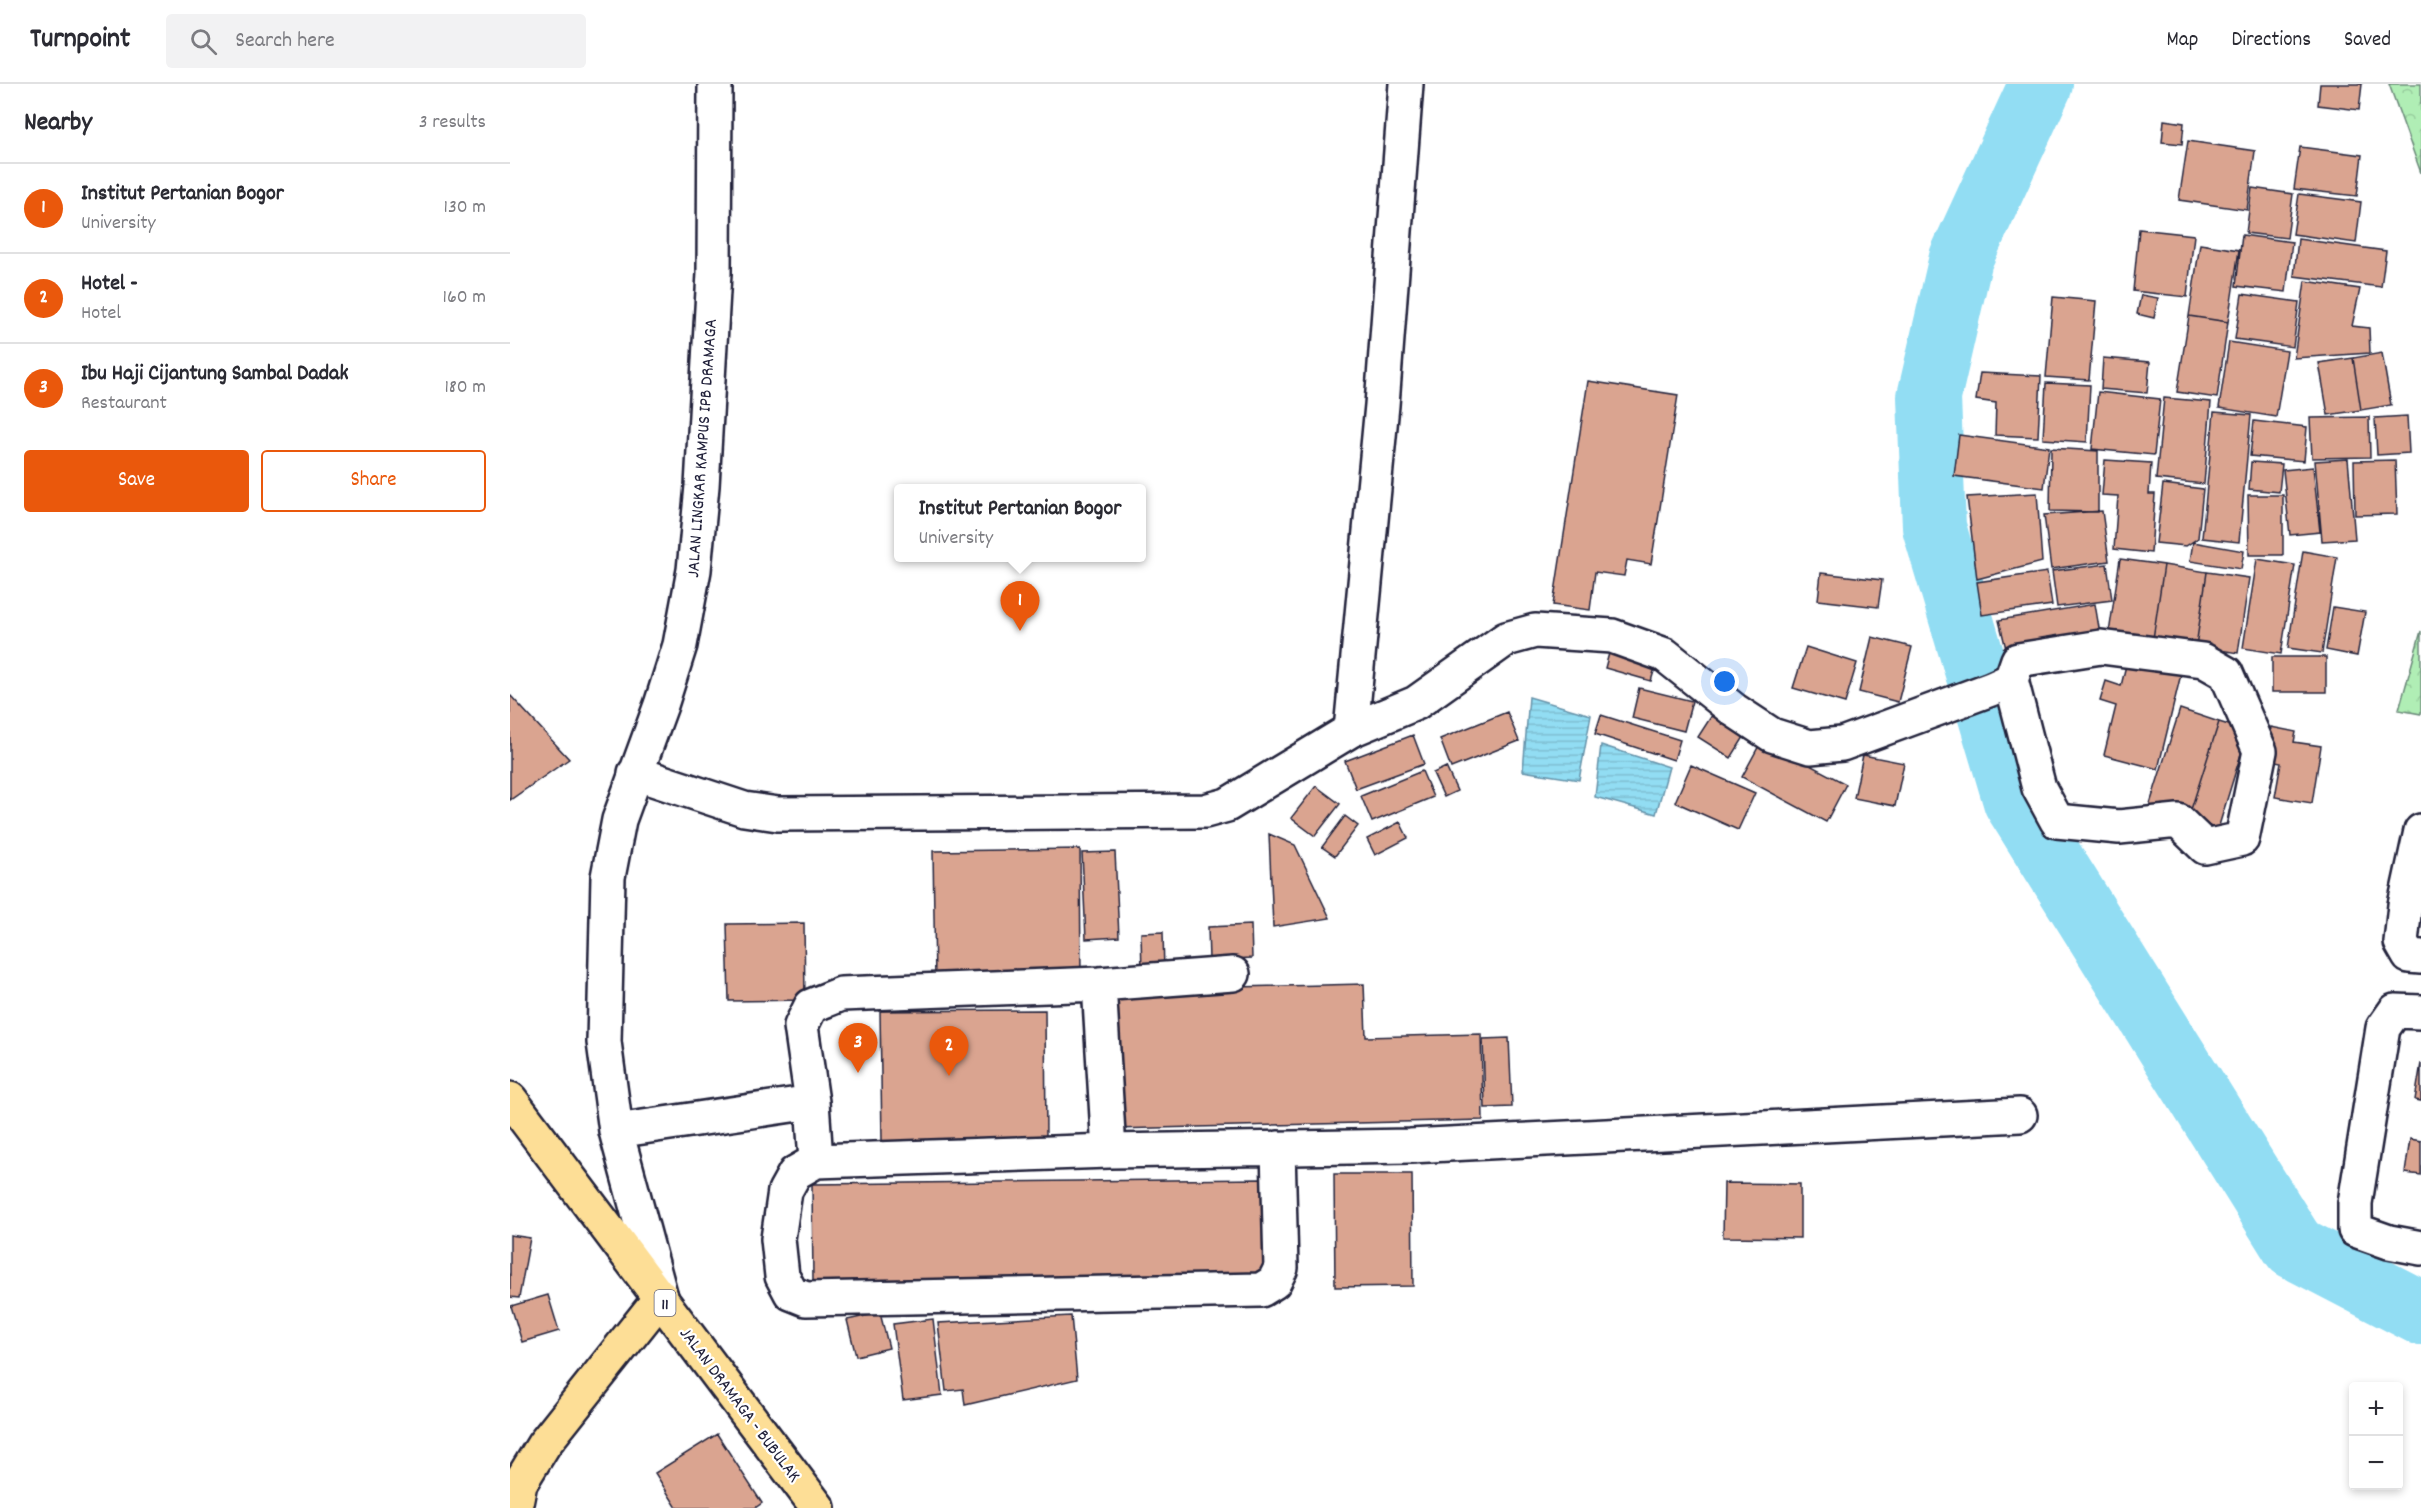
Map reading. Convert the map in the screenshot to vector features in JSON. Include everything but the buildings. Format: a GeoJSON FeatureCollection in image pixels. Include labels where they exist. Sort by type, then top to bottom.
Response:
{"type":"FeatureCollection","features":[{"type":"Feature","properties":{"kind":"main road","name":"JALAN DRAMAGA - BUBULAK"},"geometry":{"type":"LineString","coordinates":[[510,1099],[818,1508]]}},
{"type":"Feature","properties":{"kind":"main road"},"geometry":{"type":"LineString","coordinates":[[515,1508],[520,1483],[544,1444],[661,1297]]}},
{"type":"Feature","properties":{"kind":"street","name":"JALAN LINGKAR KAMPUS IPB DRAMAGA"},"geometry":{"type":"LineString","coordinates":[[661,1297],[616,1131],[604,1042],[608,877],[619,820],[661,705],[680,645],[694,570],[702,486],[714,273],[715,84]]}},
{"type":"Feature","properties":{"kind":"street"},"geometry":{"type":"LineString","coordinates":[[1351,730],[1382,405],[1406,84]]}},
{"type":"Feature","properties":{"kind":"street"},"geometry":{"type":"LineString","coordinates":[[635,773],[744,809],[778,814],[1205,811],[1227,805],[1351,730],[1416,703],[1506,639],[1535,631],[1612,636],[1665,655],[1734,710],[1772,735],[1810,747],[1842,744],[2001,684],[2018,660],[2101,647],[2203,660],[2226,673],[2260,751],[2242,839],[2205,847],[2178,821],[2119,827],[2057,821],[2039,788],[2001,684]]}},
{"type":"Feature","properties":{"kind":"street"},"geometry":{"type":"LineString","coordinates":[[2421,831],[2404,905],[2401,942],[2409,956],[2421,957]]}},
{"type":"Feature","properties":{"kind":"street"},"geometry":{"type":"LineString","coordinates":[[816,1161],[812,1102],[801,1026],[811,1006],[841,994],[1099,984],[1233,974]]}},
{"type":"Feature","properties":{"kind":"street"},"geometry":{"type":"LineString","coordinates":[[1099,984],[1109,1150]]}},
{"type":"Feature","properties":{"kind":"street"},"geometry":{"type":"LineString","coordinates":[[2421,1012],[2395,1011],[2383,1028],[2355,1203],[2355,1230],[2389,1242],[2421,1248]]}},
{"type":"Feature","properties":{"kind":"street"},"geometry":{"type":"LineString","coordinates":[[616,1131],[812,1102]]}},
{"type":"Feature","properties":{"kind":"street"},"geometry":{"type":"LineString","coordinates":[[1278,1148],[1281,1268],[1274,1282],[1261,1290],[806,1299],[791,1293],[782,1276],[778,1239],[785,1191],[795,1173],[816,1161],[1109,1150],[1410,1146],[2020,1115]]}},
{"type":"Feature","properties":{"kind":"green space"},"geometry":{"type":"Polygon","coordinates":[[[2389,84],[2421,84],[2421,173],[2389,84]]]}},
{"type":"Feature","properties":{"kind":"green space"},"geometry":{"type":"Polygon","coordinates":[[[2421,631],[2421,714],[2399,710],[2421,631]]]}},
{"type":"Feature","properties":{"kind":"water"},"geometry":{"type":"Polygon","coordinates":[[[1529,697],[1591,715],[1579,780],[1523,771],[1529,697]]]}},
{"type":"Feature","properties":{"kind":"water"},"geometry":{"type":"Polygon","coordinates":[[[1601,745],[1669,767],[1656,814],[1595,797],[1601,745]]]}},
{"type":"Feature","properties":{"kind":"waterway"},"geometry":{"type":"LineString","coordinates":[[2041,84],[1961,258],[1929,397],[1934,527],[2015,801],[2294,1247],[2421,1313]]}},
{"type":"Feature","properties":{"kind":"place","name":"Institut Pertanian Bogor"},"geometry":{"type":"Point","coordinates":[1020,631]}},
{"type":"Feature","properties":{"kind":"place","name":"Ibu Haji Cijantung Sambal Dadak"},"geometry":{"type":"Point","coordinates":[858,1073]}},
{"type":"Feature","properties":{"kind":"place","name":"Hotel -"},"geometry":{"type":"Point","coordinates":[949,1076]}}]}
